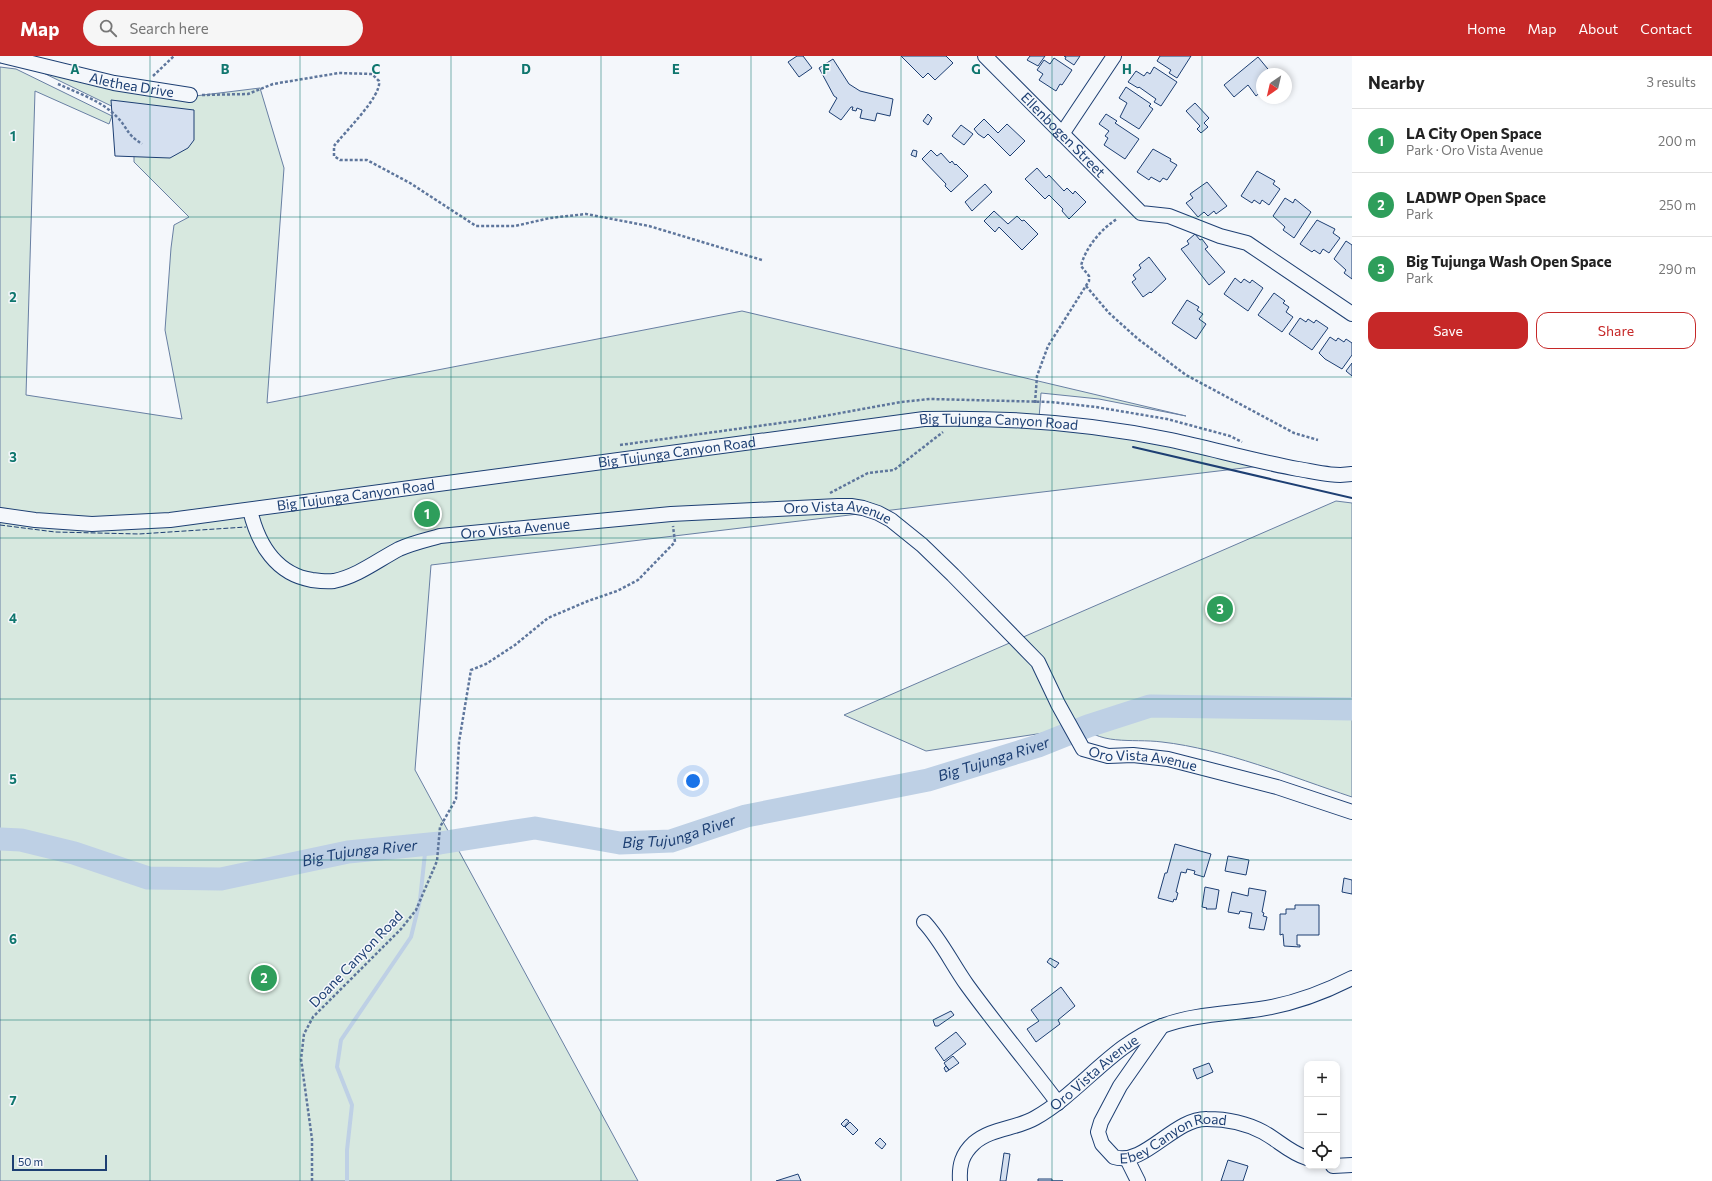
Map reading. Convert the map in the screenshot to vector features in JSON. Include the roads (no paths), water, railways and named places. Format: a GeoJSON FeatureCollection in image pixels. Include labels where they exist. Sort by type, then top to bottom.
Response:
{"type":"FeatureCollection","features":[{"type":"Feature","properties":{"kind":"street","name":"Alethea Drive"},"geometry":{"type":"LineString","coordinates":[[3,56],[114,83],[190,95]]}},
{"type":"Feature","properties":{"kind":"street","name":"Ellenbogen Street"},"geometry":{"type":"LineString","coordinates":[[985,56],[1141,213],[1169,216],[1220,236],[1247,243],[1352,314]]}},
{"type":"Feature","properties":{"kind":"street"},"geometry":{"type":"LineString","coordinates":[[1062,134],[1114,56]]}},
{"type":"Feature","properties":{"kind":"street","name":"Big Tujunga Canyon Road"},"geometry":{"type":"LineString","coordinates":[[0,515],[35,520],[92,524],[170,520],[924,419],[961,418],[1064,422],[1172,440],[1264,463],[1332,475],[1352,474]]}},
{"type":"Feature","properties":{"kind":"street","name":"Oro Vista Avenue"},"geometry":{"type":"LineString","coordinates":[[250,510],[259,538],[276,563],[290,573],[322,582],[334,581],[356,573],[400,549],[440,536],[671,514],[850,506],[878,513],[891,520],[922,545],[1038,662],[1058,704],[1083,750],[1108,756],[1133,755],[1168,759],[1277,787],[1352,812]]}},
{"type":"Feature","properties":{"kind":"street"},"geometry":{"type":"LineString","coordinates":[[924,922],[934,933],[961,976],[1058,1103]]}},
{"type":"Feature","properties":{"kind":"street","name":"Oro Vista Avenue"},"geometry":{"type":"LineString","coordinates":[[960,1181],[961,1161],[966,1151],[975,1142],[993,1132],[1013,1127],[1034,1118],[1058,1103],[1128,1043],[1162,1026],[1205,1014],[1261,1009],[1301,1000],[1328,990],[1352,978]]}},
{"type":"Feature","properties":{"kind":"street","name":"Ebey Canyon Road"},"geometry":{"type":"LineString","coordinates":[[1162,1026],[1120,1086],[1102,1122],[1098,1132],[1102,1144],[1106,1150],[1120,1160],[1127,1159],[1141,1153],[1193,1120],[1206,1119],[1235,1122],[1263,1132],[1296,1155],[1304,1157]]}},
{"type":"Feature","properties":{"kind":"street"},"geometry":{"type":"LineString","coordinates":[[1127,1159],[1138,1181]]}},
{"type":"Feature","properties":{"kind":"street"},"geometry":{"type":"LineString","coordinates":[[1340,1166],[1352,1165]]}},
{"type":"Feature","properties":{"kind":"waterway","name":"Big Tujunga River"},"geometry":{"type":"LineString","coordinates":[[0,839],[21,840],[74,853],[148,878],[221,879],[348,852],[440,843],[535,828],[620,843],[671,841],[746,816],[928,780],[1038,746],[1088,726],[1150,706],[1352,709]]}},
{"type":"Feature","properties":{"kind":"waterway"},"geometry":{"type":"LineString","coordinates":[[347,1181],[347,1150],[352,1105],[337,1067],[341,1040],[411,937],[420,900],[426,844]]}},
{"type":"Feature","properties":{"kind":"place","name":"LA City Open Space"},"geometry":{"type":"Point","coordinates":[427,514]}},
{"type":"Feature","properties":{"kind":"place","name":"Big Tujunga Wash Open Space"},"geometry":{"type":"Point","coordinates":[1220,609]}},
{"type":"Feature","properties":{"kind":"place","name":"LADWP Open Space"},"geometry":{"type":"Point","coordinates":[264,978]}}]}
